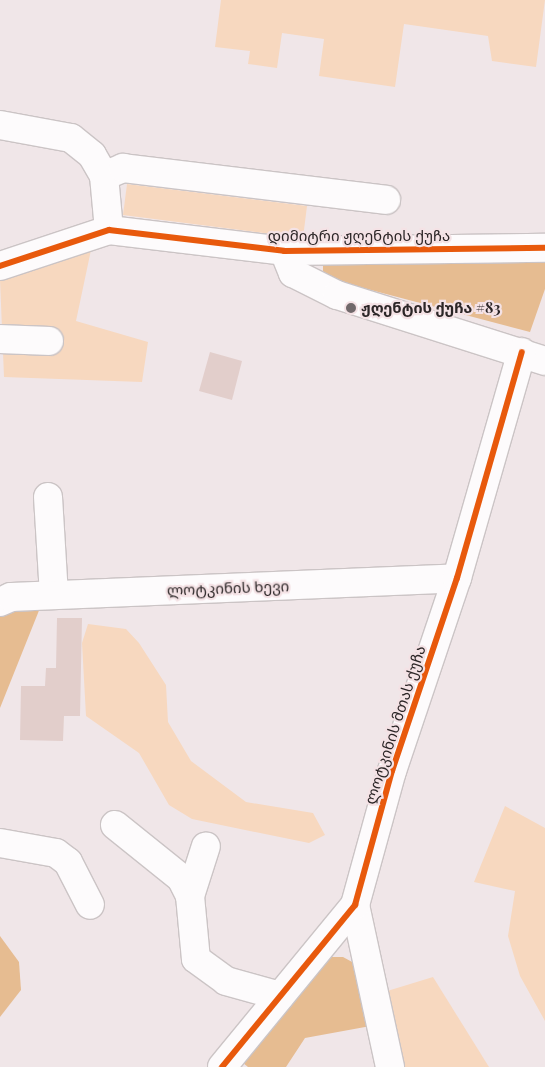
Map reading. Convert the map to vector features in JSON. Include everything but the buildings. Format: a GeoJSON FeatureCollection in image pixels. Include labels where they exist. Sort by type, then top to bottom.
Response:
{"type":"FeatureCollection","features":[{"type":"Feature","properties":{"kind":"street"},"geometry":{"type":"LineString","coordinates":[[0,126],[71,138],[92,155],[104,176],[109,230]]}},
{"type":"Feature","properties":{"kind":"street"},"geometry":{"type":"LineString","coordinates":[[104,176],[123,168],[386,200]]}},
{"type":"Feature","properties":{"kind":"street","name":"დიმიტრი ჟღენტის ქუჩა"},"geometry":{"type":"LineString","coordinates":[[0,266],[109,230],[284,251],[545,248]]}},
{"type":"Feature","properties":{"kind":"street"},"geometry":{"type":"LineString","coordinates":[[284,251],[293,273],[336,295],[534,356]]}},
{"type":"Feature","properties":{"kind":"street"},"geometry":{"type":"LineString","coordinates":[[0,339],[49,341]]}},
{"type":"Feature","properties":{"kind":"street","name":"ლოტკინის მთას ქუჩა"},"geometry":{"type":"LineString","coordinates":[[222,1067],[355,905],[392,771],[534,356]]}},
{"type":"Feature","properties":{"kind":"street"},"geometry":{"type":"LineString","coordinates":[[48,497],[54,595]]}},
{"type":"Feature","properties":{"kind":"street","name":"ლოტკინის ხევი"},"geometry":{"type":"LineString","coordinates":[[4,596],[457,578]]}},
{"type":"Feature","properties":{"kind":"street"},"geometry":{"type":"LineString","coordinates":[[115,825],[164,862],[190,896]]}},
{"type":"Feature","properties":{"kind":"street"},"geometry":{"type":"LineString","coordinates":[[0,843],[56,853],[68,862],[90,905]]}},
{"type":"Feature","properties":{"kind":"street"},"geometry":{"type":"LineString","coordinates":[[206,846],[190,896],[196,959],[226,980],[280,996]]}},
{"type":"Feature","properties":{"kind":"street"},"geometry":{"type":"LineString","coordinates":[[355,905],[390,1067]]}},
{"type":"Feature","properties":{"kind":"shaded area"},"geometry":{"type":"Polygon","coordinates":[[[221,0],[545,0],[536,67],[492,61],[488,36],[404,24],[395,87],[319,76],[324,39],[282,33],[277,68],[248,64],[250,51],[215,47],[221,0]]]}},
{"type":"Feature","properties":{"kind":"shaded area"},"geometry":{"type":"Polygon","coordinates":[[[127,184],[307,206],[303,238],[123,215],[127,184]]]}},
{"type":"Feature","properties":{"kind":"shaded area"},"geometry":{"type":"Polygon","coordinates":[[[91,250],[76,321],[148,342],[142,382],[4,377],[0,280],[91,250]]]}},
{"type":"Feature","properties":{"kind":"shaded area"},"geometry":{"type":"Polygon","coordinates":[[[545,258],[545,289],[530,332],[333,280],[323,272],[323,261],[545,258]]]}},
{"type":"Feature","properties":{"kind":"shaded area"},"geometry":{"type":"Polygon","coordinates":[[[40,608],[0,708],[0,613],[40,608]]]}},
{"type":"Feature","properties":{"kind":"shaded area"},"geometry":{"type":"Polygon","coordinates":[[[88,624],[126,629],[139,643],[166,685],[168,722],[191,761],[246,802],[313,813],[325,835],[309,843],[192,819],[169,805],[139,753],[86,716],[82,643],[88,624]]]}},
{"type":"Feature","properties":{"kind":"shaded area"},"geometry":{"type":"Polygon","coordinates":[[[505,806],[545,828],[545,1021],[520,976],[508,936],[515,891],[474,882],[505,806]]]}},
{"type":"Feature","properties":{"kind":"shaded area"},"geometry":{"type":"Polygon","coordinates":[[[0,936],[19,962],[21,990],[0,1017],[0,936]]]}},
{"type":"Feature","properties":{"kind":"shaded area"},"geometry":{"type":"Polygon","coordinates":[[[327,957],[343,957],[354,963],[376,1025],[305,1038],[286,1067],[248,1067],[237,1058],[327,957]]]}},
{"type":"Feature","properties":{"kind":"shaded area"},"geometry":{"type":"Polygon","coordinates":[[[433,977],[489,1067],[396,1067],[384,992],[433,977]]]}},
{"type":"Feature","properties":{"kind":"cycle path"},"geometry":{"type":"LineString","coordinates":[[0,266],[109,230],[284,251],[545,248]]}},
{"type":"Feature","properties":{"kind":"cycle path"},"geometry":{"type":"LineString","coordinates":[[222,1067],[355,905],[392,771],[457,578],[522,352]]}},
{"type":"Feature","properties":{"kind":"place","name":"ჟღენტის ქუჩა #83"},"geometry":{"type":"Point","coordinates":[351,308]}}]}
